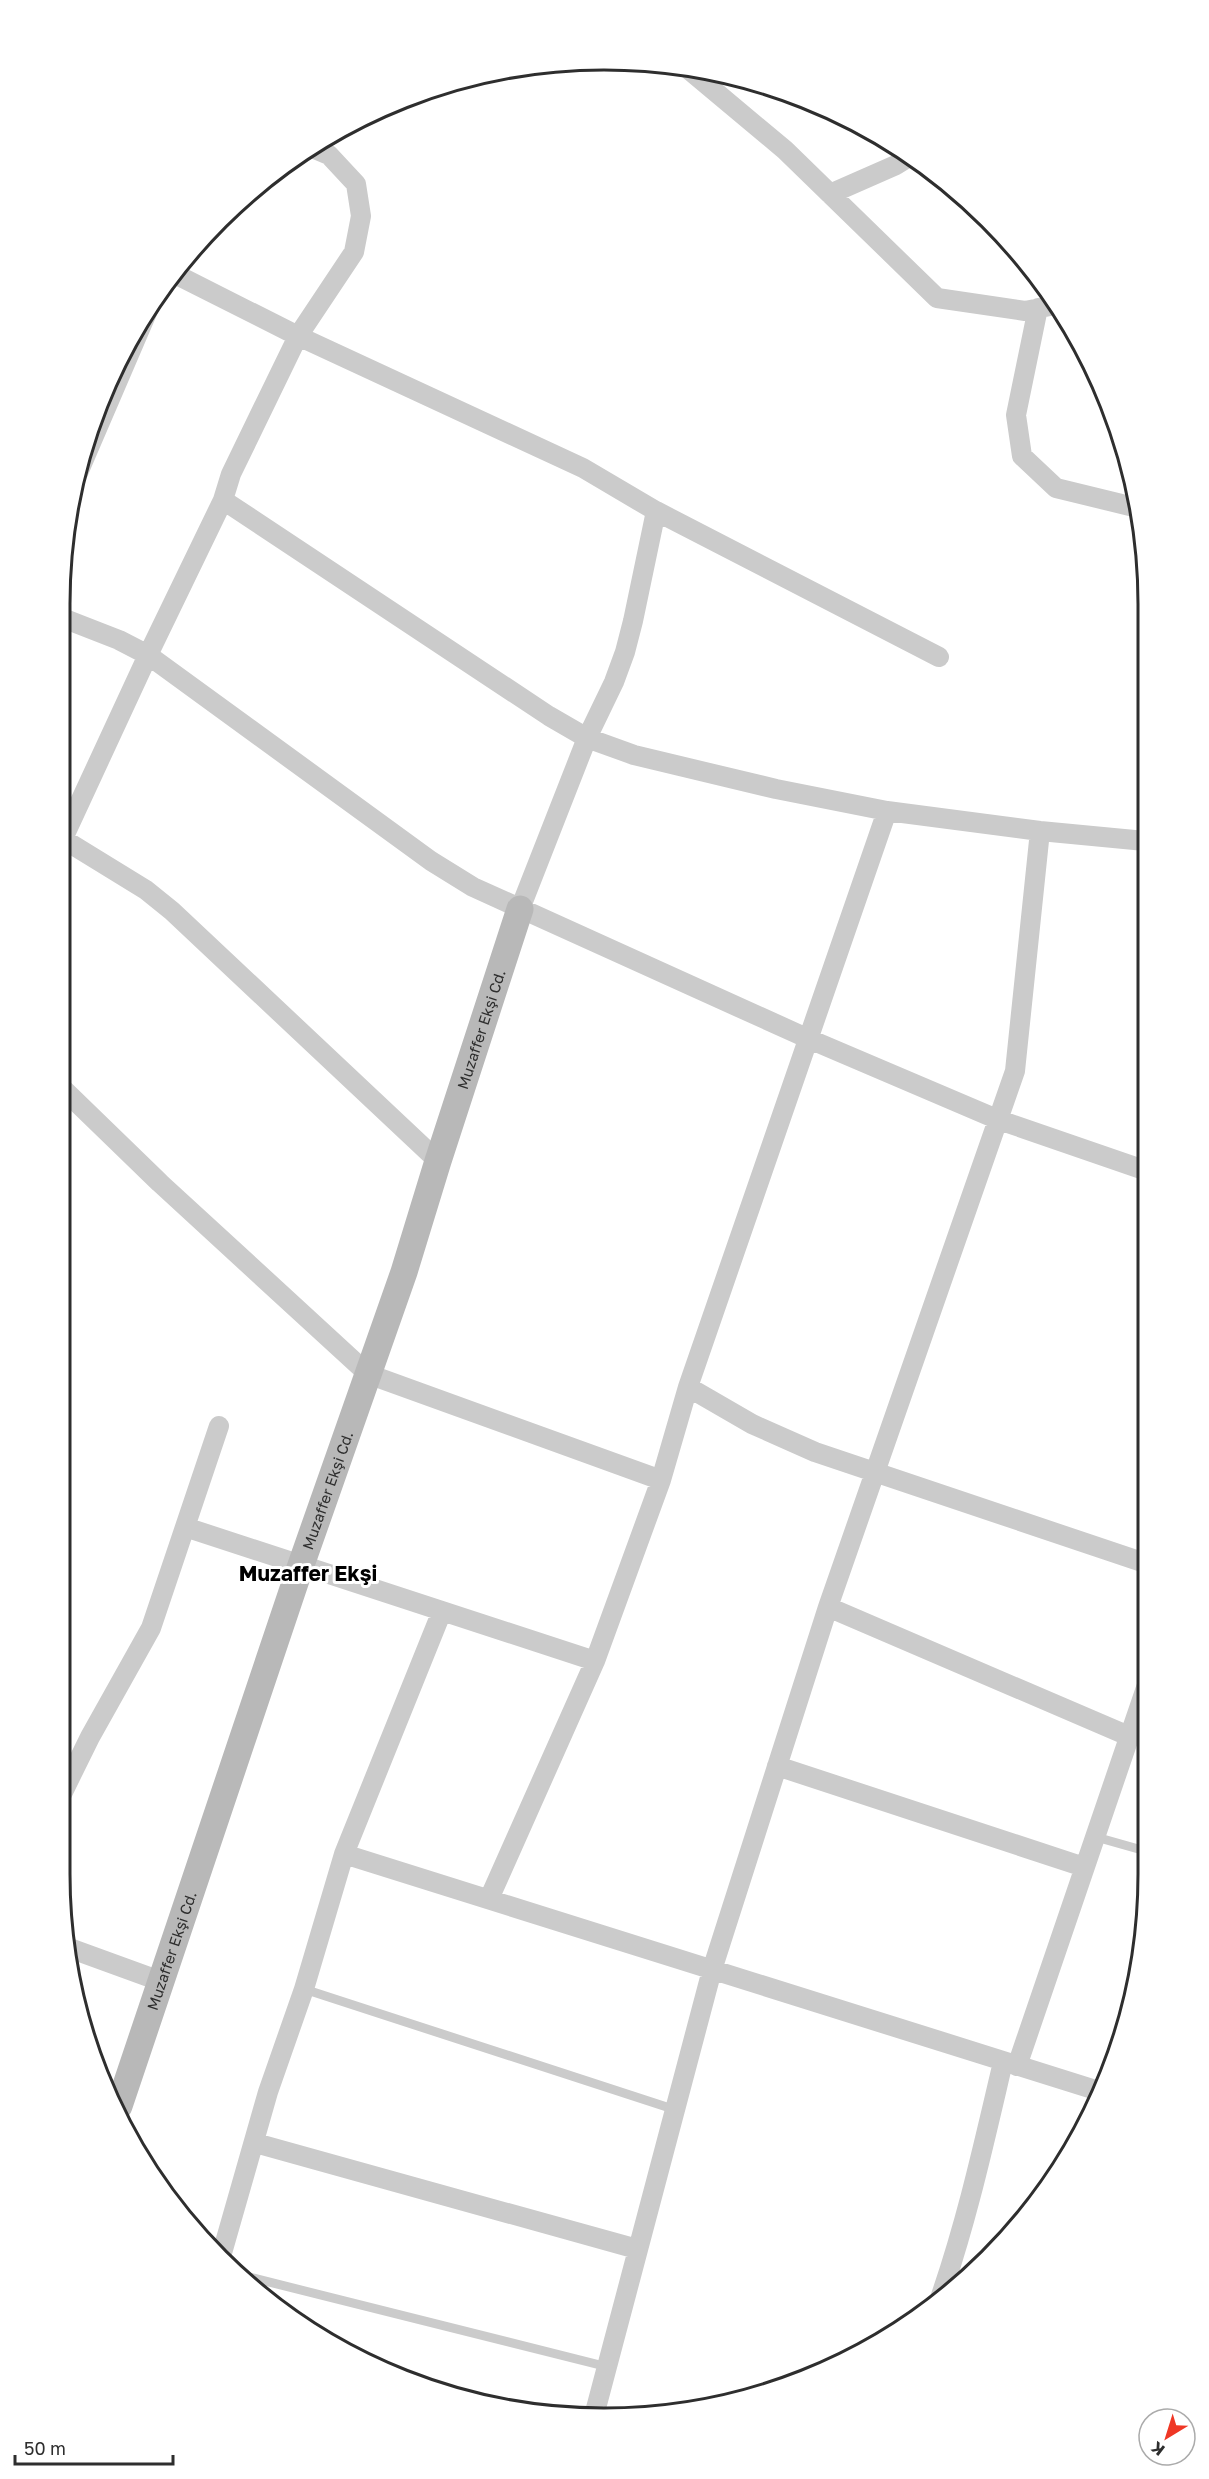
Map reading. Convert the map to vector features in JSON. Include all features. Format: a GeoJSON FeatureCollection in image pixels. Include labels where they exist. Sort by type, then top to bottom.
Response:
{"type":"FeatureCollection","features":[{"type":"Feature","properties":{"kind":"street"},"geometry":{"type":"LineString","coordinates":[[701,80],[784,150],[937,298],[1024,311],[1046,307],[1016,415],[1022,456],[1056,488],[1129,506]]}},
{"type":"Feature","properties":{"kind":"street"},"geometry":{"type":"LineString","coordinates":[[70,823],[223,500],[231,474],[298,336],[354,252],[361,216],[356,184],[329,155],[322,152]]}},
{"type":"Feature","properties":{"kind":"street"},"geometry":{"type":"LineString","coordinates":[[830,194],[902,161]]}},
{"type":"Feature","properties":{"kind":"street"},"geometry":{"type":"LineString","coordinates":[[182,278],[298,336],[583,468],[656,511],[939,657]]}},
{"type":"Feature","properties":{"kind":"street"},"geometry":{"type":"LineString","coordinates":[[223,500],[549,716],[587,738],[634,755],[776,789],[887,810],[1040,831],[1138,840]]}},
{"type":"Feature","properties":{"kind":"street"},"geometry":{"type":"LineString","coordinates":[[520,909],[587,738],[614,682],[625,652],[656,511]]}},
{"type":"Feature","properties":{"kind":"street"},"geometry":{"type":"LineString","coordinates":[[70,620],[119,640],[148,655],[431,861],[473,886],[809,1040],[999,1120],[1138,1168]]}},
{"type":"Feature","properties":{"kind":"street"},"geometry":{"type":"LineString","coordinates":[[489,1899],[595,1662],[661,1480],[688,1387],[887,810]]}},
{"type":"Feature","properties":{"kind":"street"},"geometry":{"type":"LineString","coordinates":[[596,2408],[712,1970],[828,1607],[877,1473],[1015,1071],[1040,831]]}},
{"type":"Feature","properties":{"kind":"street"},"geometry":{"type":"LineString","coordinates":[[70,847],[146,890],[172,911],[438,1161]]}},
{"type":"Feature","properties":{"kind":"street","name":"Muzaffer Ekşi Cd."},"geometry":{"type":"LineString","coordinates":[[121,2100],[301,1565],[404,1272],[520,909]]}},
{"type":"Feature","properties":{"kind":"street"},"geometry":{"type":"LineString","coordinates":[[70,1096],[160,1183],[368,1374],[661,1480]]}},
{"type":"Feature","properties":{"kind":"street"},"geometry":{"type":"LineString","coordinates":[[688,1387],[728,1411],[785,1439],[877,1473],[1138,1561]]}},
{"type":"Feature","properties":{"kind":"street"},"geometry":{"type":"LineString","coordinates":[[70,1778],[151,1628],[219,1426]]}},
{"type":"Feature","properties":{"kind":"street"},"geometry":{"type":"LineString","coordinates":[[185,1527],[595,1662]]}},
{"type":"Feature","properties":{"kind":"street"},"geometry":{"type":"LineString","coordinates":[[828,1607],[1131,1737]]}},
{"type":"Feature","properties":{"kind":"street"},"geometry":{"type":"LineString","coordinates":[[223,2248],[268,2092],[304,1989],[344,1854],[442,1611]]}},
{"type":"Feature","properties":{"kind":"street"},"geometry":{"type":"LineString","coordinates":[[945,2286],[1010,2064],[1096,1837],[1138,1714]]}},
{"type":"Feature","properties":{"kind":"street"},"geometry":{"type":"LineString","coordinates":[[777,1766],[1084,1867]]}},
{"type":"Feature","properties":{"kind":"street"},"geometry":{"type":"LineString","coordinates":[[344,1854],[1093,2089]]}},
{"type":"Feature","properties":{"kind":"street"},"geometry":{"type":"LineString","coordinates":[[76,1950],[160,1981]]}},
{"type":"Feature","properties":{"kind":"street"},"geometry":{"type":"LineString","coordinates":[[255,2143],[637,2249]]}},
{"type":"Feature","properties":{"kind":"lane"},"geometry":{"type":"LineString","coordinates":[[1096,1837],[1138,1849]]}},
{"type":"Feature","properties":{"kind":"lane"},"geometry":{"type":"LineString","coordinates":[[304,1989],[676,2109]]}},
{"type":"Feature","properties":{"kind":"lane"},"geometry":{"type":"LineString","coordinates":[[255,2279],[608,2367]]}},
{"type":"Feature","properties":{"kind":"district","name":"Muzaffer Ekşi"},"geometry":{"type":"Point","coordinates":[308,1573]}}]}
